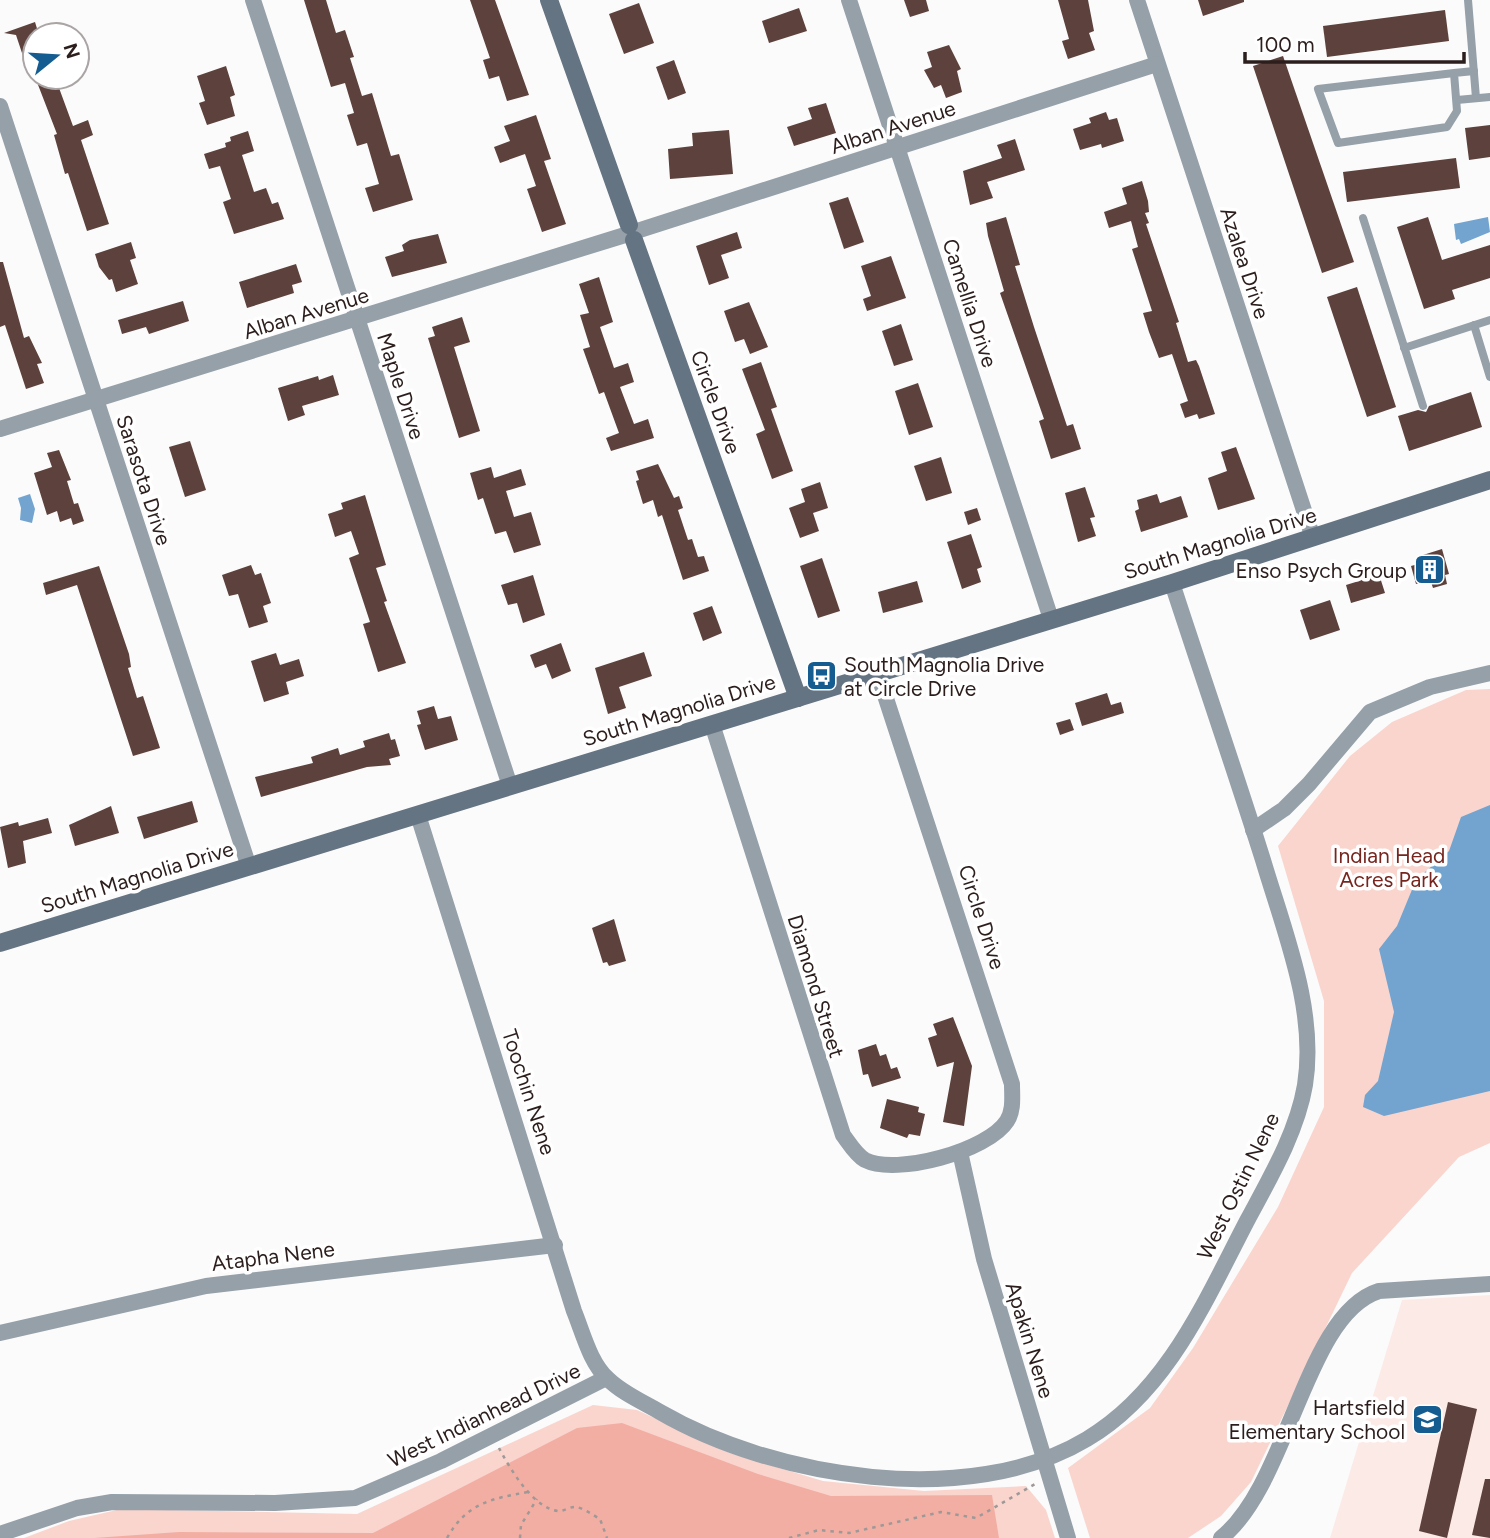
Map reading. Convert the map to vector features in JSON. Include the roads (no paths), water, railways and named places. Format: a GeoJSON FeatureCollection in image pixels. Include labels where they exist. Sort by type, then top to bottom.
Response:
{"type":"FeatureCollection","features":[{"type":"Feature","properties":{"kind":"main road","name":"Circle Drive"},"geometry":{"type":"LineString","coordinates":[[549,0],[798,698]]}},
{"type":"Feature","properties":{"kind":"main road","name":"South Magnolia Drive"},"geometry":{"type":"LineString","coordinates":[[0,943],[1172,583],[1490,480]]}},
{"type":"Feature","properties":{"kind":"street","name":"Maple Drive"},"geometry":{"type":"LineString","coordinates":[[253,0],[510,786]]}},
{"type":"Feature","properties":{"kind":"street","name":"Camellia Drive"},"geometry":{"type":"LineString","coordinates":[[849,0],[1051,619]]}},
{"type":"Feature","properties":{"kind":"street","name":"Azalea Drive"},"geometry":{"type":"LineString","coordinates":[[1137,0],[1313,538]]}},
{"type":"Feature","properties":{"kind":"street","name":"Alban Avenue"},"geometry":{"type":"LineString","coordinates":[[0,429],[357,319],[1157,64]]}},
{"type":"Feature","properties":{"kind":"street","name":"Sarasota Drive"},"geometry":{"type":"LineString","coordinates":[[0,106],[249,867]]}},
{"type":"Feature","properties":{"kind":"street","name":"West Ostin Nene"},"geometry":{"type":"LineString","coordinates":[[1172,583],[1291,953],[1303,1006],[1307,1043],[1305,1086],[1272,1173],[1199,1312]]}},
{"type":"Feature","properties":{"kind":"street"},"geometry":{"type":"LineString","coordinates":[[1253,830],[1284,808],[1309,784],[1370,712],[1430,687],[1490,673]]}},
{"type":"Feature","properties":{"kind":"street","name":"Circle Drive"},"geometry":{"type":"LineString","coordinates":[[878,674],[1012,1084],[1013,1106],[1007,1122],[991,1137],[960,1152]]}},
{"type":"Feature","properties":{"kind":"street","name":"Diamond Street"},"geometry":{"type":"LineString","coordinates":[[712,724],[843,1135],[865,1160],[876,1162],[895,1164],[960,1152]]}},
{"type":"Feature","properties":{"kind":"street","name":"Toochin Nene"},"geometry":{"type":"LineString","coordinates":[[418,815],[586,1341],[606,1378]]}},
{"type":"Feature","properties":{"kind":"street","name":"Apakin Nene"},"geometry":{"type":"LineString","coordinates":[[960,1152],[984,1259],[1068,1538]]}},
{"type":"Feature","properties":{"kind":"street","name":"Atapha Nene"},"geometry":{"type":"LineString","coordinates":[[0,1333],[206,1286],[555,1245]]}},
{"type":"Feature","properties":{"kind":"street"},"geometry":{"type":"LineString","coordinates":[[1221,1538],[1240,1523],[1260,1493],[1320,1356],[1345,1314],[1361,1296],[1379,1291],[1490,1284]]}},
{"type":"Feature","properties":{"kind":"street","name":"West Indianhead Drive"},"geometry":{"type":"LineString","coordinates":[[0,1534],[77,1508],[112,1502],[275,1503],[355,1497],[493,1436],[606,1378],[697,1433],[772,1459],[887,1479],[936,1479],[1047,1468],[1139,1398],[1179,1347],[1199,1312]]}},
{"type":"Feature","properties":{"kind":"lane"},"geometry":{"type":"LineString","coordinates":[[1468,0],[1476,98]]}},
{"type":"Feature","properties":{"kind":"lane"},"geometry":{"type":"LineString","coordinates":[[1454,73],[1457,111],[1447,127],[1338,143],[1318,89],[1454,73],[1474,71]]}},
{"type":"Feature","properties":{"kind":"lane"},"geometry":{"type":"LineString","coordinates":[[1457,100],[1490,97]]}},
{"type":"Feature","properties":{"kind":"lane"},"geometry":{"type":"LineString","coordinates":[[1363,218],[1423,406]]}},
{"type":"Feature","properties":{"kind":"lane"},"geometry":{"type":"LineString","coordinates":[[1404,348],[1490,320]]}},
{"type":"Feature","properties":{"kind":"lane"},"geometry":{"type":"LineString","coordinates":[[1474,325],[1490,377]]}},
{"type":"Feature","properties":{"kind":"water"},"geometry":{"type":"Polygon","coordinates":[[[1488,217],[1490,232],[1461,244],[1459,239],[1456,240],[1454,224],[1488,217]]]}},
{"type":"Feature","properties":{"kind":"water"},"geometry":{"type":"Polygon","coordinates":[[[30,494],[35,509],[32,523],[20,520],[18,498],[30,494]]]}},
{"type":"Feature","properties":{"kind":"water"},"geometry":{"type":"Polygon","coordinates":[[[1490,805],[1490,1091],[1384,1116],[1363,1107],[1365,1095],[1378,1081],[1394,1012],[1379,949],[1397,926],[1416,880],[1449,851],[1461,817],[1490,805]]]}},
{"type":"Feature","properties":{"kind":"place","name":"Enso Psych Group"},"geometry":{"type":"Point","coordinates":[1430,570]}},
{"type":"Feature","properties":{"kind":"place","name":"South Magnolia Drive at Circle Drive"},"geometry":{"type":"Point","coordinates":[821,676]}},
{"type":"Feature","properties":{"kind":"place","name":"Hartsfield Elementary School"},"geometry":{"type":"Point","coordinates":[1428,1419]}},
{"type":"Feature","properties":{"kind":"park label","name":"Indian Head Acres Park"},"geometry":{"type":"Point","coordinates":[1389,867]}}]}
